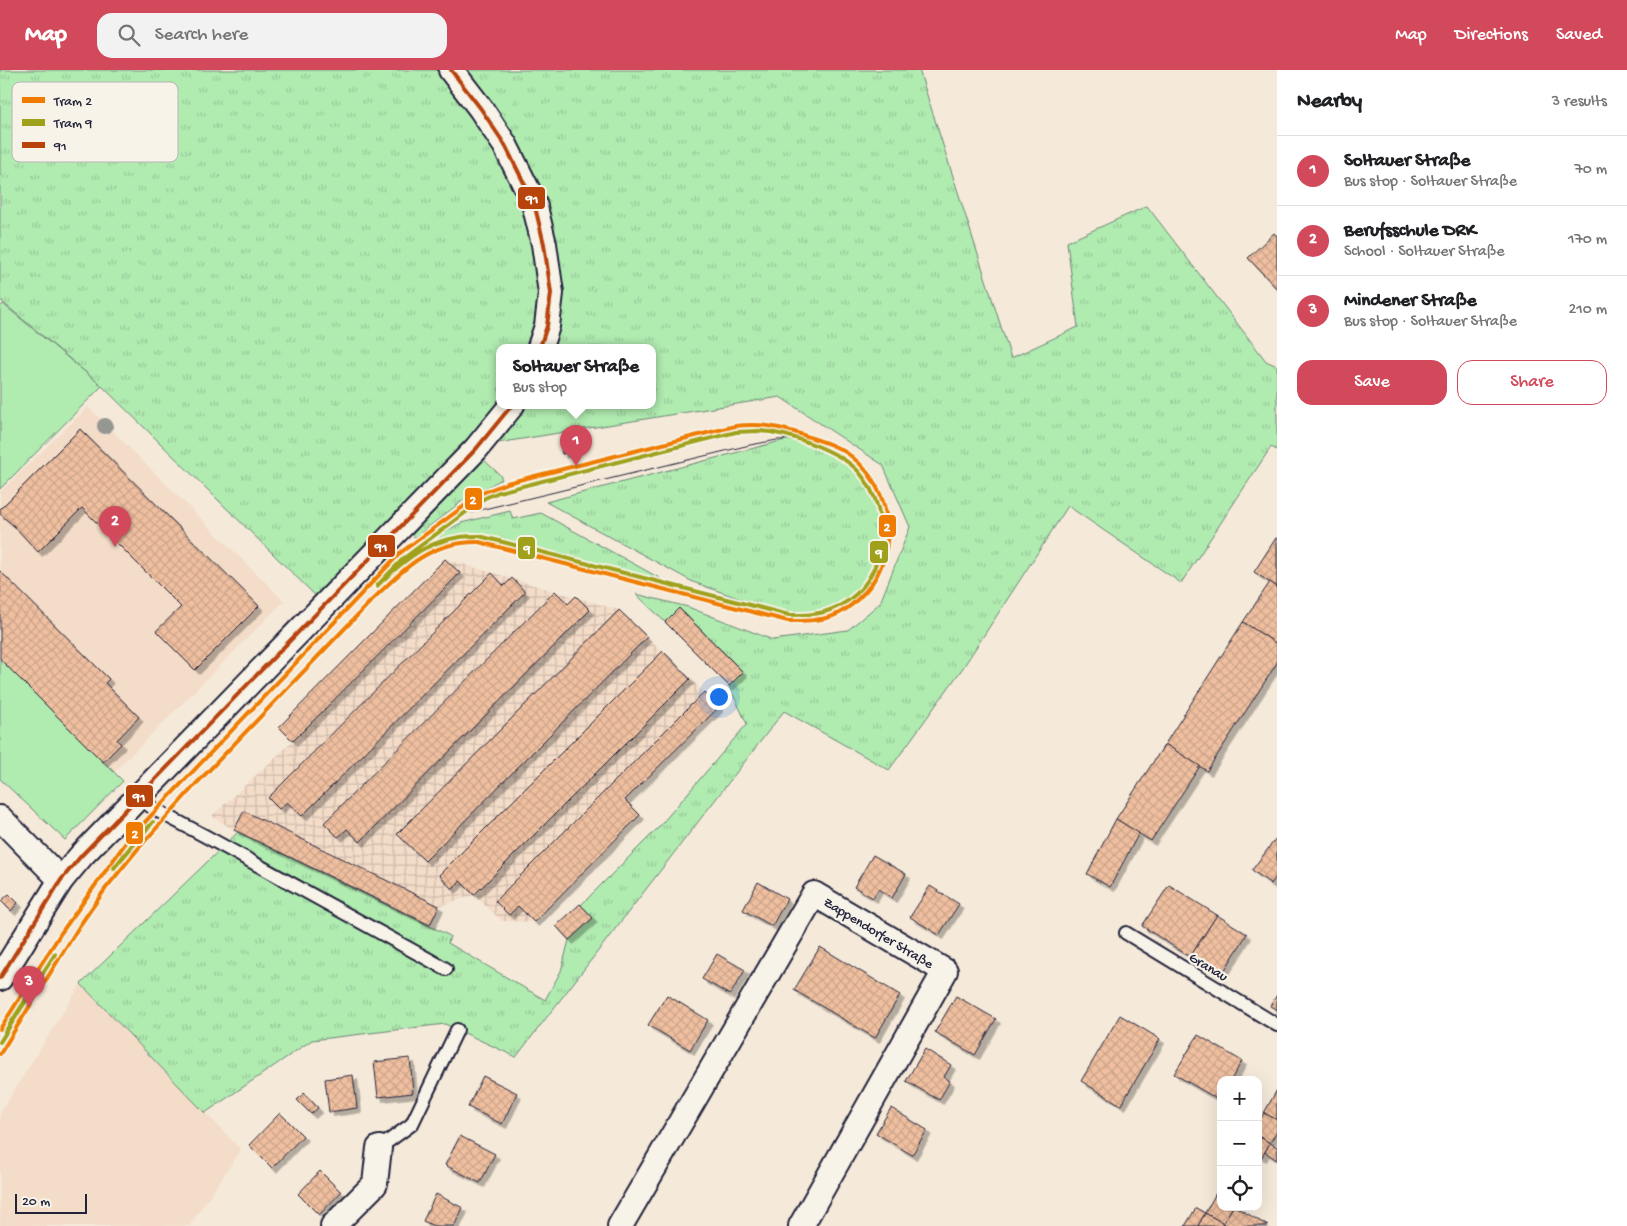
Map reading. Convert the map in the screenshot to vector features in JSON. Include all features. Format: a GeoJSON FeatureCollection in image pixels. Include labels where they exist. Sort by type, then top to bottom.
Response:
{"type":"FeatureCollection","features":[{"type":"Feature","properties":{"kind":"street"},"geometry":{"type":"LineString","coordinates":[[451,70],[481,109],[505,145],[534,203],[544,244],[551,293],[547,326],[541,344]]}},
{"type":"Feature","properties":{"kind":"street"},"geometry":{"type":"LineString","coordinates":[[0,978],[61,880],[82,856],[476,449],[509,409]]}},
{"type":"Feature","properties":{"kind":"street"},"geometry":{"type":"LineString","coordinates":[[0,818],[61,880]]}},
{"type":"Feature","properties":{"kind":"street","name":"Zappendorfer Straße"},"geometry":{"type":"LineString","coordinates":[[620,1226],[814,894],[945,971],[801,1226]]}},
{"type":"Feature","properties":{"kind":"street"},"geometry":{"type":"LineString","coordinates":[[333,1226],[374,1184],[379,1148]]}},
{"type":"Feature","properties":{"kind":"lane"},"geometry":{"type":"LineString","coordinates":[[139,798],[156,810],[446,969]]}},
{"type":"Feature","properties":{"kind":"lane","name":"Granau"},"geometry":{"type":"LineString","coordinates":[[1126,933],[1277,1025]]}},
{"type":"Feature","properties":{"kind":"lane"},"geometry":{"type":"LineString","coordinates":[[379,1148],[412,1124],[457,1030]]}},
{"type":"Feature","properties":{"kind":"shaded area"},"geometry":{"type":"Polygon","coordinates":[[[88,407],[284,601],[114,772],[0,659],[0,492],[88,407]]]}},
{"type":"Feature","properties":{"kind":"shaded area"},"geometry":{"type":"Polygon","coordinates":[[[445,559],[619,610],[719,707],[626,800],[640,815],[534,922],[502,921],[474,895],[439,906],[430,925],[234,830],[212,816],[293,741],[279,727],[445,559]]]}},
{"type":"Feature","properties":{"kind":"shaded area"},"geometry":{"type":"Polygon","coordinates":[[[81,984],[241,1150],[189,1226],[0,1226],[0,1113],[81,984]]]}},
{"type":"Feature","properties":{"kind":"green space"},"geometry":{"type":"Polygon","coordinates":[[[0,70],[919,70],[1011,358],[1078,327],[1067,242],[1147,206],[1266,361],[1277,366],[1277,450],[1271,447],[1181,583],[1068,506],[962,669],[889,770],[784,711],[516,1057],[445,1024],[312,1040],[205,1113],[81,984],[238,832],[450,936],[448,943],[545,1000],[561,971],[569,940],[593,918],[581,905],[658,828],[747,724],[729,686],[743,672],[679,609],[665,622],[636,594],[688,607],[773,640],[848,630],[880,603],[910,527],[883,465],[780,397],[479,446],[325,605],[102,386],[0,300],[0,70]]]}},
{"type":"Feature","properties":{"kind":"green space"},"geometry":{"type":"Polygon","coordinates":[[[3,304],[102,386],[0,489],[0,307],[3,304]]]}},
{"type":"Feature","properties":{"kind":"green space"},"geometry":{"type":"Polygon","coordinates":[[[785,440],[812,442],[836,454],[861,472],[878,498],[884,529],[877,560],[861,587],[837,606],[808,615],[777,612],[693,582],[546,502],[785,440]]]}},
{"type":"Feature","properties":{"kind":"green space"},"geometry":{"type":"Polygon","coordinates":[[[484,460],[502,479],[465,499],[415,537],[412,535],[484,460]]]}},
{"type":"Feature","properties":{"kind":"green space"},"geometry":{"type":"Polygon","coordinates":[[[510,511],[513,519],[541,513],[674,586],[481,537],[445,539],[423,549],[420,545],[461,523],[510,511]]]}},
{"type":"Feature","properties":{"kind":"green space"},"geometry":{"type":"Polygon","coordinates":[[[0,659],[123,781],[65,840],[0,779],[0,659]]]}},
{"type":"Feature","properties":{"kind":"building"},"geometry":{"type":"Polygon","coordinates":[[[1274,233],[1277,236],[1277,289],[1248,258],[1274,233]]]}},
{"type":"Feature","properties":{"kind":"building"},"geometry":{"type":"Polygon","coordinates":[[[80,429],[259,606],[195,670],[156,631],[181,607],[82,508],[38,552],[0,514],[0,509],[80,429]]]}},
{"type":"Feature","properties":{"kind":"building"},"geometry":{"type":"Polygon","coordinates":[[[573,442],[574,451],[562,454],[561,444],[573,442]]]}},
{"type":"Feature","properties":{"kind":"building"},"geometry":{"type":"Polygon","coordinates":[[[1277,538],[1277,587],[1254,572],[1277,538]]]}},
{"type":"Feature","properties":{"kind":"building"},"geometry":{"type":"Polygon","coordinates":[[[445,559],[460,573],[293,741],[279,727],[445,559]]]}},
{"type":"Feature","properties":{"kind":"building"},"geometry":{"type":"Polygon","coordinates":[[[0,571],[109,679],[105,683],[139,717],[117,740],[121,744],[103,762],[0,659],[0,571]]]}},
{"type":"Feature","properties":{"kind":"building"},"geometry":{"type":"Polygon","coordinates":[[[492,573],[504,586],[512,578],[525,592],[302,816],[287,802],[279,809],[268,798],[492,573]]]}},
{"type":"Feature","properties":{"kind":"building"},"geometry":{"type":"Polygon","coordinates":[[[1270,582],[1277,587],[1277,644],[1243,622],[1270,582]]]}},
{"type":"Feature","properties":{"kind":"building"},"geometry":{"type":"Polygon","coordinates":[[[555,591],[568,604],[576,596],[590,610],[360,842],[347,829],[338,837],[324,823],[555,591]]]}},
{"type":"Feature","properties":{"kind":"building"},"geometry":{"type":"Polygon","coordinates":[[[679,608],[743,672],[729,686],[665,622],[679,608]]]}},
{"type":"Feature","properties":{"kind":"building"},"geometry":{"type":"Polygon","coordinates":[[[619,610],[647,637],[425,861],[397,834],[619,610]]]}},
{"type":"Feature","properties":{"kind":"building"},"geometry":{"type":"Polygon","coordinates":[[[1243,622],[1277,644],[1277,663],[1207,771],[1165,744],[1243,622]]]}},
{"type":"Feature","properties":{"kind":"building"},"geometry":{"type":"Polygon","coordinates":[[[663,651],[690,679],[474,895],[460,881],[452,889],[439,875],[663,651]]]}},
{"type":"Feature","properties":{"kind":"building"},"geometry":{"type":"Polygon","coordinates":[[[704,692],[719,707],[625,800],[640,815],[534,922],[518,906],[509,915],[495,901],[704,692]]]}},
{"type":"Feature","properties":{"kind":"building"},"geometry":{"type":"Polygon","coordinates":[[[1165,744],[1200,766],[1151,841],[1116,819],[1165,744]]]}},
{"type":"Feature","properties":{"kind":"building"},"geometry":{"type":"Polygon","coordinates":[[[244,811],[439,906],[430,925],[234,830],[244,811]]]}},
{"type":"Feature","properties":{"kind":"building"},"geometry":{"type":"Polygon","coordinates":[[[1116,819],[1139,833],[1110,887],[1087,874],[1116,819]]]}},
{"type":"Feature","properties":{"kind":"building"},"geometry":{"type":"Polygon","coordinates":[[[1277,837],[1277,875],[1271,884],[1252,870],[1277,837]]]}},
{"type":"Feature","properties":{"kind":"building"},"geometry":{"type":"Polygon","coordinates":[[[873,855],[906,874],[892,898],[878,889],[873,898],[854,887],[873,855]]]}},
{"type":"Feature","properties":{"kind":"building"},"geometry":{"type":"Polygon","coordinates":[[[758,882],[787,899],[772,926],[743,910],[758,882]]]}},
{"type":"Feature","properties":{"kind":"building"},"geometry":{"type":"Polygon","coordinates":[[[1169,885],[1217,915],[1190,957],[1142,926],[1169,885]]]}},
{"type":"Feature","properties":{"kind":"building"},"geometry":{"type":"Polygon","coordinates":[[[930,886],[959,904],[939,935],[910,917],[930,886]]]}},
{"type":"Feature","properties":{"kind":"building"},"geometry":{"type":"Polygon","coordinates":[[[9,894],[18,903],[11,911],[1,901],[9,894]]]}},
{"type":"Feature","properties":{"kind":"building"},"geometry":{"type":"Polygon","coordinates":[[[580,904],[593,918],[569,940],[556,926],[580,904]]]}},
{"type":"Feature","properties":{"kind":"building"},"geometry":{"type":"Polygon","coordinates":[[[1217,915],[1247,934],[1221,976],[1190,957],[1217,915]]]}},
{"type":"Feature","properties":{"kind":"building"},"geometry":{"type":"Polygon","coordinates":[[[820,947],[900,995],[875,1038],[794,990],[820,947]]]}},
{"type":"Feature","properties":{"kind":"building"},"geometry":{"type":"Polygon","coordinates":[[[717,954],[745,970],[730,995],[702,979],[717,954]]]}},
{"type":"Feature","properties":{"kind":"building"},"geometry":{"type":"Polygon","coordinates":[[[667,995],[708,1020],[690,1050],[648,1025],[667,995]]]}},
{"type":"Feature","properties":{"kind":"building"},"geometry":{"type":"Polygon","coordinates":[[[1277,995],[1277,1010],[1270,1006],[1277,995]]]}},
{"type":"Feature","properties":{"kind":"building"},"geometry":{"type":"Polygon","coordinates":[[[956,996],[996,1019],[975,1055],[935,1032],[956,996]]]}},
{"type":"Feature","properties":{"kind":"building"},"geometry":{"type":"Polygon","coordinates":[[[1120,1015],[1160,1039],[1121,1105],[1081,1081],[1120,1015]]]}},
{"type":"Feature","properties":{"kind":"building"},"geometry":{"type":"Polygon","coordinates":[[[1198,1035],[1242,1061],[1233,1076],[1217,1076],[1217,1099],[1174,1074],[1198,1035]]]}},
{"type":"Feature","properties":{"kind":"building"},"geometry":{"type":"Polygon","coordinates":[[[925,1049],[951,1065],[944,1077],[950,1081],[939,1100],[906,1081],[925,1049]]]}},
{"type":"Feature","properties":{"kind":"building"},"geometry":{"type":"Polygon","coordinates":[[[410,1058],[413,1093],[378,1097],[374,1062],[410,1058]]]}},
{"type":"Feature","properties":{"kind":"building"},"geometry":{"type":"Polygon","coordinates":[[[353,1075],[357,1108],[329,1112],[325,1079],[353,1075]]]}},
{"type":"Feature","properties":{"kind":"building"},"geometry":{"type":"Polygon","coordinates":[[[483,1076],[517,1093],[502,1124],[468,1107],[483,1076]]]}},
{"type":"Feature","properties":{"kind":"building"},"geometry":{"type":"Polygon","coordinates":[[[1277,1090],[1277,1120],[1264,1113],[1277,1090]]]}},
{"type":"Feature","properties":{"kind":"building"},"geometry":{"type":"Polygon","coordinates":[[[304,1093],[318,1108],[311,1114],[297,1100],[304,1093]]]}},
{"type":"Feature","properties":{"kind":"building"},"geometry":{"type":"Polygon","coordinates":[[[891,1108],[927,1130],[912,1155],[876,1133],[891,1108]]]}},
{"type":"Feature","properties":{"kind":"building"},"geometry":{"type":"Polygon","coordinates":[[[280,1113],[303,1136],[272,1168],[249,1145],[280,1113]]]}},
{"type":"Feature","properties":{"kind":"building"},"geometry":{"type":"Polygon","coordinates":[[[1264,1113],[1277,1120],[1277,1131],[1270,1143],[1262,1138],[1262,1116],[1264,1113]]]}},
{"type":"Feature","properties":{"kind":"building"},"geometry":{"type":"Polygon","coordinates":[[[460,1136],[495,1154],[480,1183],[445,1165],[460,1136]]]}},
{"type":"Feature","properties":{"kind":"building"},"geometry":{"type":"Polygon","coordinates":[[[1262,1138],[1270,1143],[1262,1157],[1262,1138]]]}},
{"type":"Feature","properties":{"kind":"building"},"geometry":{"type":"Polygon","coordinates":[[[1270,1143],[1277,1147],[1277,1160],[1265,1152],[1270,1143]]]}},
{"type":"Feature","properties":{"kind":"building"},"geometry":{"type":"Polygon","coordinates":[[[320,1171],[341,1192],[319,1215],[298,1194],[320,1171]]]}},
{"type":"Feature","properties":{"kind":"building"},"geometry":{"type":"Polygon","coordinates":[[[436,1194],[463,1208],[454,1226],[434,1226],[423,1221],[436,1194]]]}},
{"type":"Feature","properties":{"kind":"building"},"geometry":{"type":"Polygon","coordinates":[[[1215,1195],[1217,1196],[1217,1211],[1230,1211],[1223,1223],[1205,1213],[1215,1195]]]}},
{"type":"Feature","properties":{"kind":"building"},"geometry":{"type":"Polygon","coordinates":[[[1196,1208],[1205,1213],[1198,1226],[1185,1226],[1196,1208]]]}},
{"type":"Feature","properties":{"kind":"building"},"geometry":{"type":"Polygon","coordinates":[[[1230,1211],[1243,1211],[1268,1226],[1228,1226],[1223,1223],[1230,1211]]]}},
{"type":"Feature","properties":{"kind":"building"},"geometry":{"type":"Polygon","coordinates":[[[1205,1213],[1223,1223],[1221,1226],[1198,1226],[1205,1213]]]}},
{"type":"Feature","properties":{"kind":"tram line","name":"2"},"geometry":{"type":"LineString","coordinates":[[0,1029],[61,933],[127,841],[400,553],[482,493],[507,483],[735,426],[754,425],[788,430],[841,449],[866,471],[877,488],[884,507],[887,526],[887,546],[881,566],[872,583],[853,604],[837,614],[817,620],[788,621],[479,542],[446,546],[419,559],[406,568],[371,601],[195,785],[137,850],[106,888],[80,925],[0,1054]]}},
{"type":"Feature","properties":{"kind":"tram line","name":"9"},"geometry":{"type":"LineString","coordinates":[[758,431],[798,439],[826,450],[850,464],[859,472],[871,489],[878,509],[881,529],[880,549],[874,568],[864,586],[849,600],[830,610],[815,614],[789,615],[479,536],[448,539],[435,543],[400,565],[377,586],[404,558],[485,498],[499,492],[736,432],[758,431]]}},
{"type":"Feature","properties":{"kind":"tram line"},"geometry":{"type":"LineString","coordinates":[[425,534],[451,520],[476,511],[750,445],[777,440],[799,439],[827,443]]}},
{"type":"Feature","properties":{"kind":"tram line","name":"9"},"geometry":{"type":"LineString","coordinates":[[153,822],[114,868],[132,845],[153,822]]}},
{"type":"Feature","properties":{"kind":"tram line","name":"9"},"geometry":{"type":"LineString","coordinates":[[0,1042],[55,954],[5,1032]]}},
{"type":"Feature","properties":{"kind":"transit line","name":"91"},"geometry":{"type":"LineString","coordinates":[[451,70],[481,109],[505,145],[534,203],[544,244],[551,293],[547,326],[541,344]]}},
{"type":"Feature","properties":{"kind":"transit line","name":"91"},"geometry":{"type":"LineString","coordinates":[[0,978],[61,880],[81,856],[476,449],[509,409]]}},
{"type":"Feature","properties":{"kind":"place","name":"Soltauer Straße"},"geometry":{"type":"Point","coordinates":[576,466]}},
{"type":"Feature","properties":{"kind":"place","name":"Berufsschule DRK"},"geometry":{"type":"Point","coordinates":[115,547]}},
{"type":"Feature","properties":{"kind":"place","name":"Mindener Straße"},"geometry":{"type":"Point","coordinates":[29,1007]}}]}
